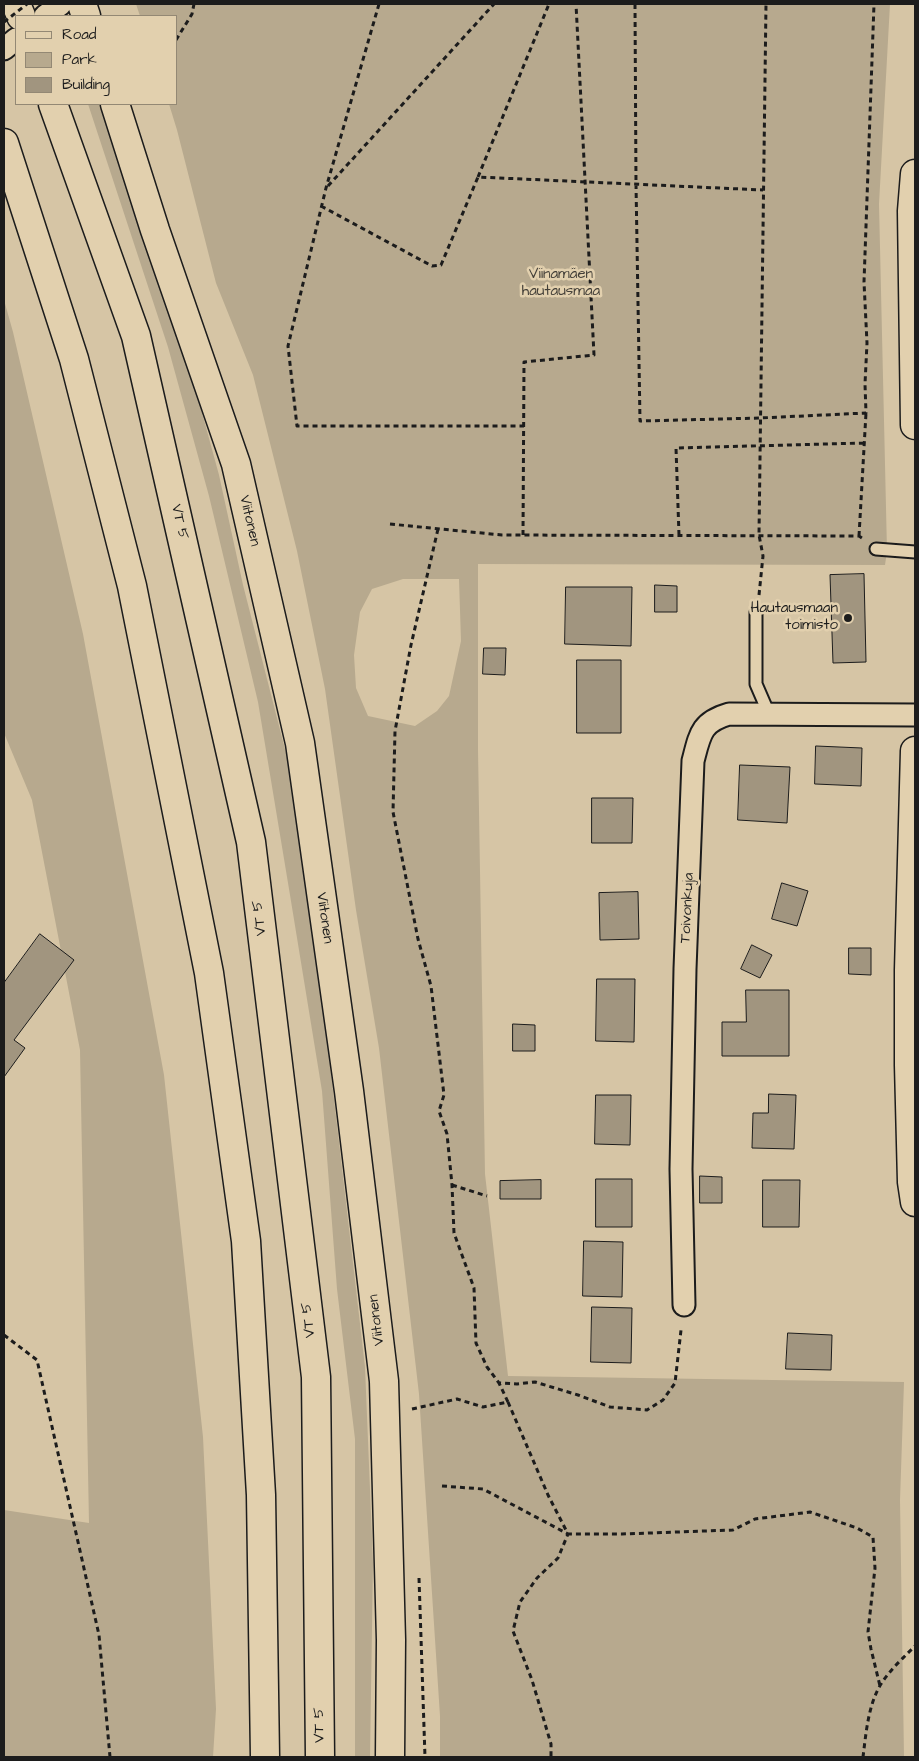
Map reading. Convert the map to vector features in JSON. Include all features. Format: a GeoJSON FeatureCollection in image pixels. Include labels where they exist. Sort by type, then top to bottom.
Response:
{"type":"FeatureCollection","features":[{"type":"Feature","properties":{"kind":"main road","name":"VT 5"},"geometry":{"type":"LineString","coordinates":[[52,105],[136,336],[251,842],[316,1377],[320,1757]]}},
{"type":"Feature","properties":{"kind":"main road","name":"Viitonen"},"geometry":{"type":"LineString","coordinates":[[115,105],[236,464],[300,743],[349,1092],[384,1381],[391,1640],[390,1757]]}},
{"type":"Feature","properties":{"kind":"main road"},"geometry":{"type":"LineString","coordinates":[[4,143],[74,359],[132,586],[209,973],[246,1242],[261,1495],[265,1757]]}},
{"type":"Feature","properties":{"kind":"main road"},"geometry":{"type":"LineString","coordinates":[[915,174],[915,425]]}},
{"type":"Feature","properties":{"kind":"main road"},"geometry":{"type":"LineString","coordinates":[[915,751],[909,1036],[912,1182],[915,1202]]}},
{"type":"Feature","properties":{"kind":"street"},"geometry":{"type":"LineString","coordinates":[[46,15],[60,4]]}},
{"type":"Feature","properties":{"kind":"street"},"geometry":{"type":"LineString","coordinates":[[4,49],[15,40]]}},
{"type":"Feature","properties":{"kind":"street","name":"Toivonkuja"},"geometry":{"type":"LineString","coordinates":[[684,1305],[681,1160],[686,969],[693,761],[700,737],[706,726],[715,718],[730,714],[915,715]]}},
{"type":"Feature","properties":{"kind":"lane"},"geometry":{"type":"LineString","coordinates":[[876,549],[915,552]]}},
{"type":"Feature","properties":{"kind":"lane"},"geometry":{"type":"LineString","coordinates":[[756,612],[756,684],[769,714]]}},
{"type":"Feature","properties":{"kind":"path"},"geometry":{"type":"LineString","coordinates":[[4,22],[27,4]]}},
{"type":"Feature","properties":{"kind":"path"},"geometry":{"type":"LineString","coordinates":[[178,37],[192,14],[194,4]]}},
{"type":"Feature","properties":{"kind":"path"},"geometry":{"type":"LineString","coordinates":[[379,4],[321,206],[288,346],[297,426],[524,426]]}},
{"type":"Feature","properties":{"kind":"path"},"geometry":{"type":"LineString","coordinates":[[326,188],[494,4]]}},
{"type":"Feature","properties":{"kind":"path"},"geometry":{"type":"LineString","coordinates":[[321,206],[432,266],[441,265],[549,4]]}},
{"type":"Feature","properties":{"kind":"path"},"geometry":{"type":"LineString","coordinates":[[523,535],[524,362],[594,355],[576,4]]}},
{"type":"Feature","properties":{"kind":"path"},"geometry":{"type":"LineString","coordinates":[[635,4],[640,421],[866,413]]}},
{"type":"Feature","properties":{"kind":"path"},"geometry":{"type":"LineString","coordinates":[[756,612],[764,556],[759,535],[766,4]]}},
{"type":"Feature","properties":{"kind":"path"},"geometry":{"type":"LineString","coordinates":[[858,536],[866,413],[867,343],[864,282],[874,4]]}},
{"type":"Feature","properties":{"kind":"path"},"geometry":{"type":"LineString","coordinates":[[478,177],[763,190]]}},
{"type":"Feature","properties":{"kind":"path"},"geometry":{"type":"LineString","coordinates":[[679,535],[676,448],[864,443]]}},
{"type":"Feature","properties":{"kind":"path"},"geometry":{"type":"LineString","coordinates":[[390,524],[502,535],[858,536],[876,549]]}},
{"type":"Feature","properties":{"kind":"path"},"geometry":{"type":"LineString","coordinates":[[438,528],[395,731],[393,812],[418,940],[431,986],[444,1095],[439,1111],[447,1134],[454,1233],[474,1288],[476,1343],[487,1367],[499,1383],[548,1495],[568,1534],[558,1558],[538,1578],[520,1602],[513,1631],[532,1680],[552,1744],[551,1757]]}},
{"type":"Feature","properties":{"kind":"path"},"geometry":{"type":"LineString","coordinates":[[452,1185],[487,1196]]}},
{"type":"Feature","properties":{"kind":"path"},"geometry":{"type":"LineString","coordinates":[[499,1383],[535,1382],[610,1407],[646,1410],[663,1400],[675,1382],[684,1305]]}},
{"type":"Feature","properties":{"kind":"path"},"geometry":{"type":"LineString","coordinates":[[4,1335],[37,1360],[99,1635],[110,1757]]}},
{"type":"Feature","properties":{"kind":"path"},"geometry":{"type":"LineString","coordinates":[[406,1410],[457,1399],[483,1407],[508,1402]]}},
{"type":"Feature","properties":{"kind":"path"},"geometry":{"type":"LineString","coordinates":[[442,1486],[483,1489],[568,1534],[733,1530],[755,1519],[810,1512],[857,1528],[873,1537],[875,1568],[868,1632],[870,1649],[880,1686]]}},
{"type":"Feature","properties":{"kind":"path"},"geometry":{"type":"LineString","coordinates":[[863,1757],[869,1716],[880,1686],[896,1664],[915,1646]]}},
{"type":"Feature","properties":{"kind":"green space","name":"Viinamäen hautausmaa"},"geometry":{"type":"Polygon","coordinates":[[[136,4],[890,4],[879,204],[887,551],[885,565],[478,564],[478,750],[485,1174],[508,1376],[904,1382],[900,1500],[904,1757],[440,1757],[440,1716],[419,1394],[379,1048],[356,910],[325,689],[297,551],[253,375],[216,283],[169,105],[178,105],[178,15],[140,15],[136,4]],[[403,579],[372,589],[360,612],[354,655],[356,688],[368,716],[415,726],[437,711],[449,696],[461,641],[459,579],[403,579]]]}},
{"type":"Feature","properties":{"kind":"green space"},"geometry":{"type":"Polygon","coordinates":[[[88,105],[101,105],[195,387],[219,475],[243,585],[288,761],[320,978],[365,1367],[373,1563],[370,1757],[355,1757],[355,1439],[337,1289],[322,1091],[258,702],[209,496],[168,347],[88,105]]]}},
{"type":"Feature","properties":{"kind":"green space"},"geometry":{"type":"Polygon","coordinates":[[[4,300],[83,634],[164,1075],[203,1437],[216,1709],[213,1757],[4,1757],[4,1510],[89,1523],[80,1050],[32,800],[4,733],[4,300]]]}},
{"type":"Feature","properties":{"kind":"building","name":"Hautausmaan toimisto"},"geometry":{"type":"Polygon","coordinates":[[[864,574],[866,662],[833,663],[830,575],[864,574]]]}},
{"type":"Feature","properties":{"kind":"building"},"geometry":{"type":"Polygon","coordinates":[[[655,585],[677,586],[677,612],[655,612],[655,585]]]}},
{"type":"Feature","properties":{"kind":"building"},"geometry":{"type":"Polygon","coordinates":[[[566,587],[632,587],[631,646],[565,644],[566,587]]]}},
{"type":"Feature","properties":{"kind":"building"},"geometry":{"type":"Polygon","coordinates":[[[484,648],[506,648],[505,675],[483,674],[484,648]]]}},
{"type":"Feature","properties":{"kind":"building"},"geometry":{"type":"Polygon","coordinates":[[[577,660],[621,660],[621,733],[577,733],[577,660]]]}},
{"type":"Feature","properties":{"kind":"building"},"geometry":{"type":"Polygon","coordinates":[[[816,746],[862,748],[861,786],[815,784],[816,746]]]}},
{"type":"Feature","properties":{"kind":"building"},"geometry":{"type":"Polygon","coordinates":[[[740,765],[790,767],[787,823],[738,820],[740,765]]]}},
{"type":"Feature","properties":{"kind":"building"},"geometry":{"type":"Polygon","coordinates":[[[592,798],[633,798],[632,843],[592,843],[592,798]]]}},
{"type":"Feature","properties":{"kind":"building"},"geometry":{"type":"Polygon","coordinates":[[[782,883],[808,891],[797,926],[772,919],[782,883]]]}},
{"type":"Feature","properties":{"kind":"building"},"geometry":{"type":"Polygon","coordinates":[[[638,892],[639,939],[600,940],[599,893],[638,892]]]}},
{"type":"Feature","properties":{"kind":"building"},"geometry":{"type":"Polygon","coordinates":[[[40,934],[74,960],[14,1040],[25,1048],[4,1077],[4,983],[40,934]]]}},
{"type":"Feature","properties":{"kind":"building"},"geometry":{"type":"Polygon","coordinates":[[[752,945],[772,955],[760,978],[741,969],[752,945]]]}},
{"type":"Feature","properties":{"kind":"building"},"geometry":{"type":"Polygon","coordinates":[[[849,948],[871,948],[871,975],[849,974],[849,948]]]}},
{"type":"Feature","properties":{"kind":"building"},"geometry":{"type":"Polygon","coordinates":[[[597,979],[635,979],[634,1042],[596,1041],[597,979]]]}},
{"type":"Feature","properties":{"kind":"building"},"geometry":{"type":"Polygon","coordinates":[[[746,990],[789,990],[789,1056],[722,1056],[722,1022],[746,1022],[746,990]]]}},
{"type":"Feature","properties":{"kind":"building"},"geometry":{"type":"Polygon","coordinates":[[[513,1024],[535,1025],[535,1051],[513,1051],[513,1024]]]}},
{"type":"Feature","properties":{"kind":"building"},"geometry":{"type":"Polygon","coordinates":[[[769,1094],[796,1095],[794,1149],[752,1148],[753,1113],[768,1113],[769,1094]]]}},
{"type":"Feature","properties":{"kind":"building"},"geometry":{"type":"Polygon","coordinates":[[[596,1095],[631,1095],[630,1145],[595,1144],[596,1095]]]}},
{"type":"Feature","properties":{"kind":"building"},"geometry":{"type":"Polygon","coordinates":[[[700,1176],[722,1177],[722,1203],[700,1203],[700,1176]]]}},
{"type":"Feature","properties":{"kind":"building"},"geometry":{"type":"Polygon","coordinates":[[[596,1179],[632,1179],[632,1227],[596,1227],[596,1179]]]}},
{"type":"Feature","properties":{"kind":"building"},"geometry":{"type":"Polygon","coordinates":[[[541,1180],[541,1199],[500,1199],[500,1181],[541,1180]]]}},
{"type":"Feature","properties":{"kind":"building"},"geometry":{"type":"Polygon","coordinates":[[[763,1180],[800,1180],[799,1227],[763,1227],[763,1180]]]}},
{"type":"Feature","properties":{"kind":"building"},"geometry":{"type":"Polygon","coordinates":[[[584,1241],[623,1242],[622,1297],[583,1296],[584,1241]]]}},
{"type":"Feature","properties":{"kind":"building"},"geometry":{"type":"Polygon","coordinates":[[[592,1307],[632,1308],[631,1363],[591,1362],[592,1307]]]}},
{"type":"Feature","properties":{"kind":"building"},"geometry":{"type":"Polygon","coordinates":[[[788,1333],[832,1335],[831,1370],[786,1369],[788,1333]]]}},
{"type":"Feature","properties":{"kind":"place","name":"Hautausmaan toimisto"},"geometry":{"type":"Point","coordinates":[848,618]}}]}
